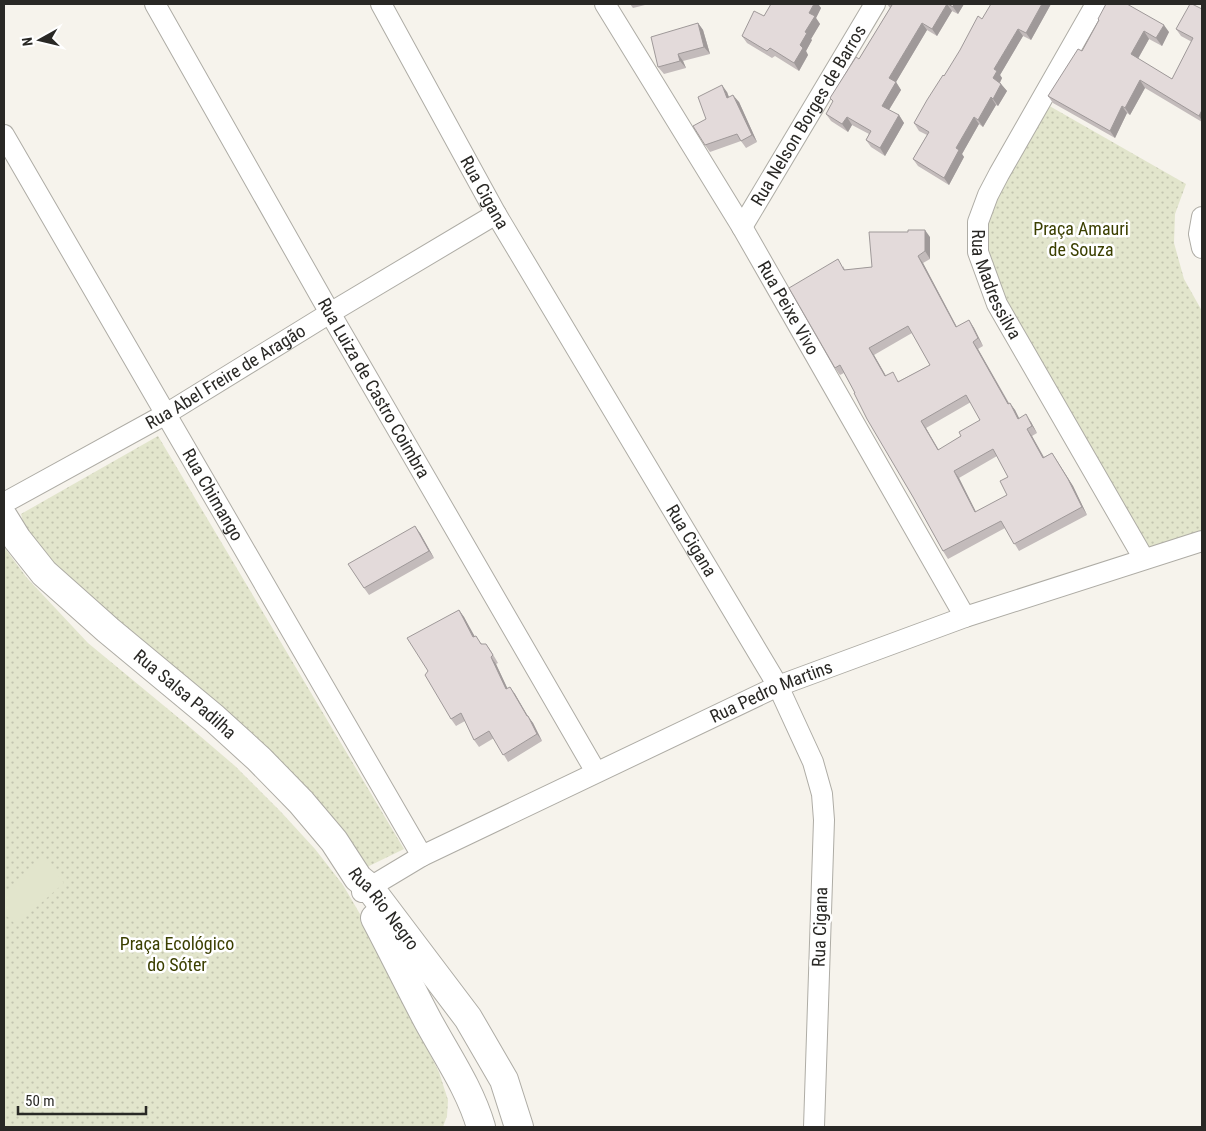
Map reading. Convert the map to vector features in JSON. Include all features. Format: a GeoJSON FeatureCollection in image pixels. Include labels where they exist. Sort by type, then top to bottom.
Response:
{"type":"FeatureCollection","features":[{"type":"Feature","properties":{"kind":"main road","name":"Rua Salsa Padilha"},"geometry":{"type":"LineString","coordinates":[[4,518],[17,539],[44,573],[260,759],[328,834],[363,886]]}},
{"type":"Feature","properties":{"kind":"main road","name":"Rua Rio Negro"},"geometry":{"type":"LineString","coordinates":[[363,886],[428,1020],[461,1079],[472,1121]]}},
{"type":"Feature","properties":{"kind":"main road","name":"Rua Rio Negro"},"geometry":{"type":"LineString","coordinates":[[363,886],[468,1018],[504,1080],[518,1127]]}},
{"type":"Feature","properties":{"kind":"main road"},"geometry":{"type":"LineString","coordinates":[[472,1121],[491,1106],[499,1109],[506,1116],[511,1127]]}},
{"type":"Feature","properties":{"kind":"street","name":"Rua Luiza de Castro Coimbra"},"geometry":{"type":"LineString","coordinates":[[155,4],[330,313],[596,772]]}},
{"type":"Feature","properties":{"kind":"street","name":"Rua Cigana"},"geometry":{"type":"LineString","coordinates":[[381,4],[496,214],[778,686],[813,762],[822,794],[824,820],[814,1127]]}},
{"type":"Feature","properties":{"kind":"street","name":"Rua Peixe Vivo"},"geometry":{"type":"LineString","coordinates":[[604,4],[742,227],[965,617]]}},
{"type":"Feature","properties":{"kind":"street","name":"Rua Nelson Borges de Barros"},"geometry":{"type":"LineString","coordinates":[[742,227],[874,4]]}},
{"type":"Feature","properties":{"kind":"street","name":"Rua Madressilva"},"geometry":{"type":"LineString","coordinates":[[1096,4],[988,195],[978,222],[978,252],[997,304],[1144,560]]}},
{"type":"Feature","properties":{"kind":"street","name":"Rua Chimango"},"geometry":{"type":"LineString","coordinates":[[4,135],[422,856]]}},
{"type":"Feature","properties":{"kind":"street","name":"Rua Abel Freire de Aragão"},"geometry":{"type":"LineString","coordinates":[[4,503],[166,414],[496,214]]}},
{"type":"Feature","properties":{"kind":"street"},"geometry":{"type":"LineString","coordinates":[[1202,217],[1198,234],[1202,248]]}},
{"type":"Feature","properties":{"kind":"street","name":"Rua Pedro Martins"},"geometry":{"type":"LineString","coordinates":[[363,886],[596,772],[778,686],[965,617],[1202,541]]}},
{"type":"Feature","properties":{"kind":"green space","name":"Praça Amauri de Souza"},"geometry":{"type":"Polygon","coordinates":[[[1046,104],[1186,184],[1175,214],[1174,243],[1184,279],[1202,311],[1202,533],[1145,550],[1005,304],[985,252],[986,224],[995,201],[1046,104]]]}},
{"type":"Feature","properties":{"kind":"green space"},"geometry":{"type":"Polygon","coordinates":[[[158,436],[404,849],[365,868],[113,624],[27,536],[21,514],[158,436]]]}},
{"type":"Feature","properties":{"kind":"green space","name":"Praça Ecológico do Sóter"},"geometry":{"type":"Polygon","coordinates":[[[4,547],[27,578],[88,643],[235,766],[315,849],[343,885],[384,955],[439,1072],[448,1100],[447,1116],[443,1127],[4,1127],[4,547]]]}},
{"type":"Feature","properties":{"kind":"green space"},"geometry":{"type":"Polygon","coordinates":[[[44,856],[64,883],[16,925],[4,913],[4,894],[44,856]]]}},
{"type":"Feature","properties":{"kind":"building"},"geometry":{"type":"Polygon","coordinates":[[[771,4],[814,4],[809,13],[815,16],[805,32],[807,33],[800,45],[803,48],[794,63],[770,48],[767,51],[742,36],[754,11],[764,16],[771,4]]]}},
{"type":"Feature","properties":{"kind":"building"},"geometry":{"type":"Polygon","coordinates":[[[889,4],[947,4],[932,29],[922,23],[889,78],[896,82],[882,106],[899,115],[880,148],[866,140],[871,131],[847,117],[842,124],[826,114],[833,101],[830,98],[856,57],[859,59],[892,5],[889,4]]]}},
{"type":"Feature","properties":{"kind":"building"},"geometry":{"type":"Polygon","coordinates":[[[991,4],[1042,4],[1026,33],[1018,29],[994,69],[997,71],[993,78],[1001,84],[978,120],[974,117],[956,148],[959,150],[944,178],[913,159],[929,132],[914,123],[960,50],[978,16],[982,19],[991,4]]]}},
{"type":"Feature","properties":{"kind":"building"},"geometry":{"type":"Polygon","coordinates":[[[1106,4],[1127,4],[1164,25],[1156,38],[1144,31],[1131,54],[1172,79],[1193,38],[1176,29],[1190,4],[1202,9],[1202,110],[1199,116],[1140,80],[1125,108],[1122,106],[1110,131],[1048,96],[1078,49],[1082,51],[1106,4]]]}},
{"type":"Feature","properties":{"kind":"building"},"geometry":{"type":"Polygon","coordinates":[[[698,23],[704,47],[678,54],[680,61],[658,67],[651,37],[698,23]]]}},
{"type":"Feature","properties":{"kind":"building"},"geometry":{"type":"Polygon","coordinates":[[[722,85],[727,98],[733,95],[752,135],[741,141],[737,134],[705,145],[693,126],[706,119],[698,97],[722,85]]]}},
{"type":"Feature","properties":{"kind":"building"},"geometry":{"type":"Polygon","coordinates":[[[908,230],[925,230],[925,251],[918,256],[956,327],[969,320],[978,338],[973,342],[1008,404],[1010,403],[1018,419],[1026,414],[1032,426],[1027,429],[1043,458],[1052,453],[1082,507],[1014,544],[1001,521],[943,551],[867,419],[840,365],[835,368],[789,288],[838,259],[844,270],[872,267],[869,232],[908,232],[908,230]],[[908,326],[869,348],[885,376],[893,372],[898,382],[930,365],[908,326]],[[966,395],[921,421],[938,450],[961,436],[959,432],[980,420],[966,395]],[[993,449],[954,471],[975,512],[1007,495],[1000,481],[1008,477],[993,449]]]}},
{"type":"Feature","properties":{"kind":"building"},"geometry":{"type":"Polygon","coordinates":[[[415,526],[429,551],[364,588],[348,564],[415,526]]]}},
{"type":"Feature","properties":{"kind":"building"},"geometry":{"type":"Polygon","coordinates":[[[459,610],[473,637],[476,636],[481,644],[486,644],[493,655],[491,657],[506,689],[510,687],[537,734],[503,755],[489,731],[474,740],[461,713],[451,719],[425,675],[428,671],[407,638],[459,610]]]}}]}
